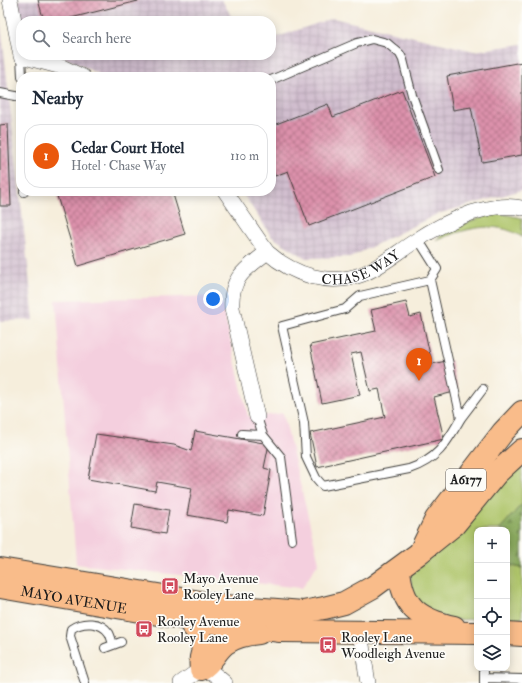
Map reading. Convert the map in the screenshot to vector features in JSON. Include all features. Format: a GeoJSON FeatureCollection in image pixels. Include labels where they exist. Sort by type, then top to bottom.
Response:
{"type":"FeatureCollection","features":[{"type":"Feature","properties":{"kind":"main road","name":"A6177"},"geometry":{"type":"LineString","coordinates":[[418,554],[436,519],[503,432],[522,412]]}},
{"type":"Feature","properties":{"kind":"main road","name":"A6177"},"geometry":{"type":"LineString","coordinates":[[281,621],[303,612],[344,602],[373,587],[399,569],[454,525],[496,474],[522,450]]}},
{"type":"Feature","properties":{"kind":"main road","name":"MAYO AVENUE"},"geometry":{"type":"LineString","coordinates":[[0,569],[225,606],[281,621],[349,632]]}},
{"type":"Feature","properties":{"kind":"main road"},"geometry":{"type":"LineString","coordinates":[[399,569],[403,594],[418,614],[438,624],[474,631]]}},
{"type":"Feature","properties":{"kind":"main road","name":"MAYO AVENUE"},"geometry":{"type":"LineString","coordinates":[[0,587],[187,619],[281,621]]}},
{"type":"Feature","properties":{"kind":"main road"},"geometry":{"type":"LineString","coordinates":[[187,619],[199,635],[202,652],[199,659],[201,669],[210,664],[226,644],[242,635],[281,621]]}},
{"type":"Feature","properties":{"kind":"main road","name":"A6177"},"geometry":{"type":"LineString","coordinates":[[349,632],[474,632]]}},
{"type":"Feature","properties":{"kind":"main road"},"geometry":{"type":"LineString","coordinates":[[510,634],[522,635]]}},
{"type":"Feature","properties":{"kind":"street"},"geometry":{"type":"LineString","coordinates":[[10,0],[16,31]]}},
{"type":"Feature","properties":{"kind":"street"},"geometry":{"type":"LineString","coordinates":[[36,60],[62,67],[72,72]]}},
{"type":"Feature","properties":{"kind":"street","name":"CHASE WAY"},"geometry":{"type":"LineString","coordinates":[[228,196],[267,252],[292,270],[321,279],[333,280],[363,274],[418,239],[454,220],[481,210],[506,206],[522,208]]}},
{"type":"Feature","properties":{"kind":"street"},"geometry":{"type":"LineString","coordinates":[[257,417],[232,308],[231,297],[236,280],[246,269],[267,252]]}},
{"type":"Feature","properties":{"kind":"street"},"geometry":{"type":"LineString","coordinates":[[349,632],[368,683]]}},
{"type":"Feature","properties":{"kind":"street"},"geometry":{"type":"LineString","coordinates":[[181,683],[201,669],[213,673],[225,683]]}},
{"type":"Feature","properties":{"kind":"lane"},"geometry":{"type":"LineString","coordinates":[[276,78],[357,43],[372,39],[387,43],[400,54],[403,60],[412,95],[440,170]]}},
{"type":"Feature","properties":{"kind":"lane"},"geometry":{"type":"LineString","coordinates":[[21,60],[22,72]]}},
{"type":"Feature","properties":{"kind":"lane"},"geometry":{"type":"LineString","coordinates":[[0,92],[16,96]]}},
{"type":"Feature","properties":{"kind":"lane"},"geometry":{"type":"LineString","coordinates":[[418,239],[437,268],[430,280],[461,418]]}},
{"type":"Feature","properties":{"kind":"lane"},"geometry":{"type":"LineString","coordinates":[[430,280],[360,296],[344,309],[282,326],[304,423],[306,456],[316,478],[323,486],[409,469],[430,461],[440,452],[461,418],[484,389]]}},
{"type":"Feature","properties":{"kind":"lane"},"geometry":{"type":"LineString","coordinates":[[257,417],[263,435],[281,457],[292,540]]}},
{"type":"Feature","properties":{"kind":"lane"},"geometry":{"type":"LineString","coordinates":[[242,434],[263,435]]}},
{"type":"Feature","properties":{"kind":"lane"},"geometry":{"type":"LineString","coordinates":[[85,683],[70,636],[71,629],[77,624],[91,623],[103,626],[109,633],[113,645]]}},
{"type":"Feature","properties":{"kind":"lane"},"geometry":{"type":"LineString","coordinates":[[484,680],[522,679]]}},
{"type":"Feature","properties":{"kind":"shaded area"},"geometry":{"type":"Polygon","coordinates":[[[18,0],[222,0],[231,16],[21,16],[18,0]]]}},
{"type":"Feature","properties":{"kind":"shaded area"},"geometry":{"type":"Polygon","coordinates":[[[0,16],[16,159],[16,196],[20,196],[34,320],[0,321],[0,16]]]}},
{"type":"Feature","properties":{"kind":"shaded area"},"geometry":{"type":"Polygon","coordinates":[[[333,18],[474,51],[522,44],[522,190],[437,214],[351,257],[306,258],[272,237],[244,196],[276,196],[276,72],[95,72],[69,60],[276,60],[276,37],[333,18]]]}},
{"type":"Feature","properties":{"kind":"shaded area"},"geometry":{"type":"Polygon","coordinates":[[[220,296],[248,416],[257,417],[283,413],[319,562],[302,588],[76,564],[56,300],[220,296]]]}},
{"type":"Feature","properties":{"kind":"green space"},"geometry":{"type":"Polygon","coordinates":[[[493,214],[503,214],[522,218],[522,237],[501,228],[490,227],[468,230],[436,241],[440,236],[454,228],[493,214]]]}},
{"type":"Feature","properties":{"kind":"green space"},"geometry":{"type":"Polygon","coordinates":[[[522,458],[522,504],[502,527],[474,527],[474,619],[455,620],[432,614],[413,597],[410,574],[444,546],[522,458]]]}},
{"type":"Feature","properties":{"kind":"green space"},"geometry":{"type":"Polygon","coordinates":[[[522,504],[522,568],[510,566],[510,527],[502,527],[522,504]]]}},
{"type":"Feature","properties":{"kind":"green space"},"geometry":{"type":"Polygon","coordinates":[[[510,566],[522,568],[522,619],[510,619],[510,566]]]}},
{"type":"Feature","properties":{"kind":"building"},"geometry":{"type":"Polygon","coordinates":[[[38,0],[138,0],[79,16],[43,16],[38,0]]]}},
{"type":"Feature","properties":{"kind":"building"},"geometry":{"type":"Polygon","coordinates":[[[522,62],[522,155],[482,162],[471,107],[453,110],[447,76],[522,62]]]}},
{"type":"Feature","properties":{"kind":"building"},"geometry":{"type":"Polygon","coordinates":[[[402,90],[435,177],[309,226],[288,171],[276,176],[276,124],[328,104],[333,117],[402,90]]]}},
{"type":"Feature","properties":{"kind":"building"},"geometry":{"type":"Polygon","coordinates":[[[8,124],[11,206],[0,206],[0,125],[8,124]]]}},
{"type":"Feature","properties":{"kind":"building"},"geometry":{"type":"Polygon","coordinates":[[[57,196],[174,196],[185,234],[78,266],[57,196]]]}},
{"type":"Feature","properties":{"kind":"building"},"geometry":{"type":"Polygon","coordinates":[[[406,302],[410,317],[421,314],[432,364],[451,360],[458,391],[434,397],[444,439],[317,467],[310,433],[385,417],[379,389],[370,391],[361,352],[351,354],[360,395],[322,403],[310,345],[376,331],[371,310],[406,302]]]}},
{"type":"Feature","properties":{"kind":"building"},"geometry":{"type":"Polygon","coordinates":[[[195,431],[269,444],[264,468],[271,470],[263,516],[229,510],[227,522],[187,515],[192,488],[157,482],[155,491],[88,479],[96,434],[174,445],[191,451],[195,431]]]}},
{"type":"Feature","properties":{"kind":"building"},"geometry":{"type":"Polygon","coordinates":[[[135,504],[169,510],[165,534],[131,528],[135,504]]]}},
{"type":"Feature","properties":{"kind":"place","name":"Cedar Court Hotel"},"geometry":{"type":"Point","coordinates":[419,381]}},
{"type":"Feature","properties":{"kind":"place","name":"Mayo Avenue Rooley Lane"},"geometry":{"type":"Point","coordinates":[170,586]}},
{"type":"Feature","properties":{"kind":"place","name":"Rooley Avenue Rooley Lane"},"geometry":{"type":"Point","coordinates":[144,629]}},
{"type":"Feature","properties":{"kind":"place","name":"Rooley Lane Woodleigh Avenue"},"geometry":{"type":"Point","coordinates":[328,645]}}]}
